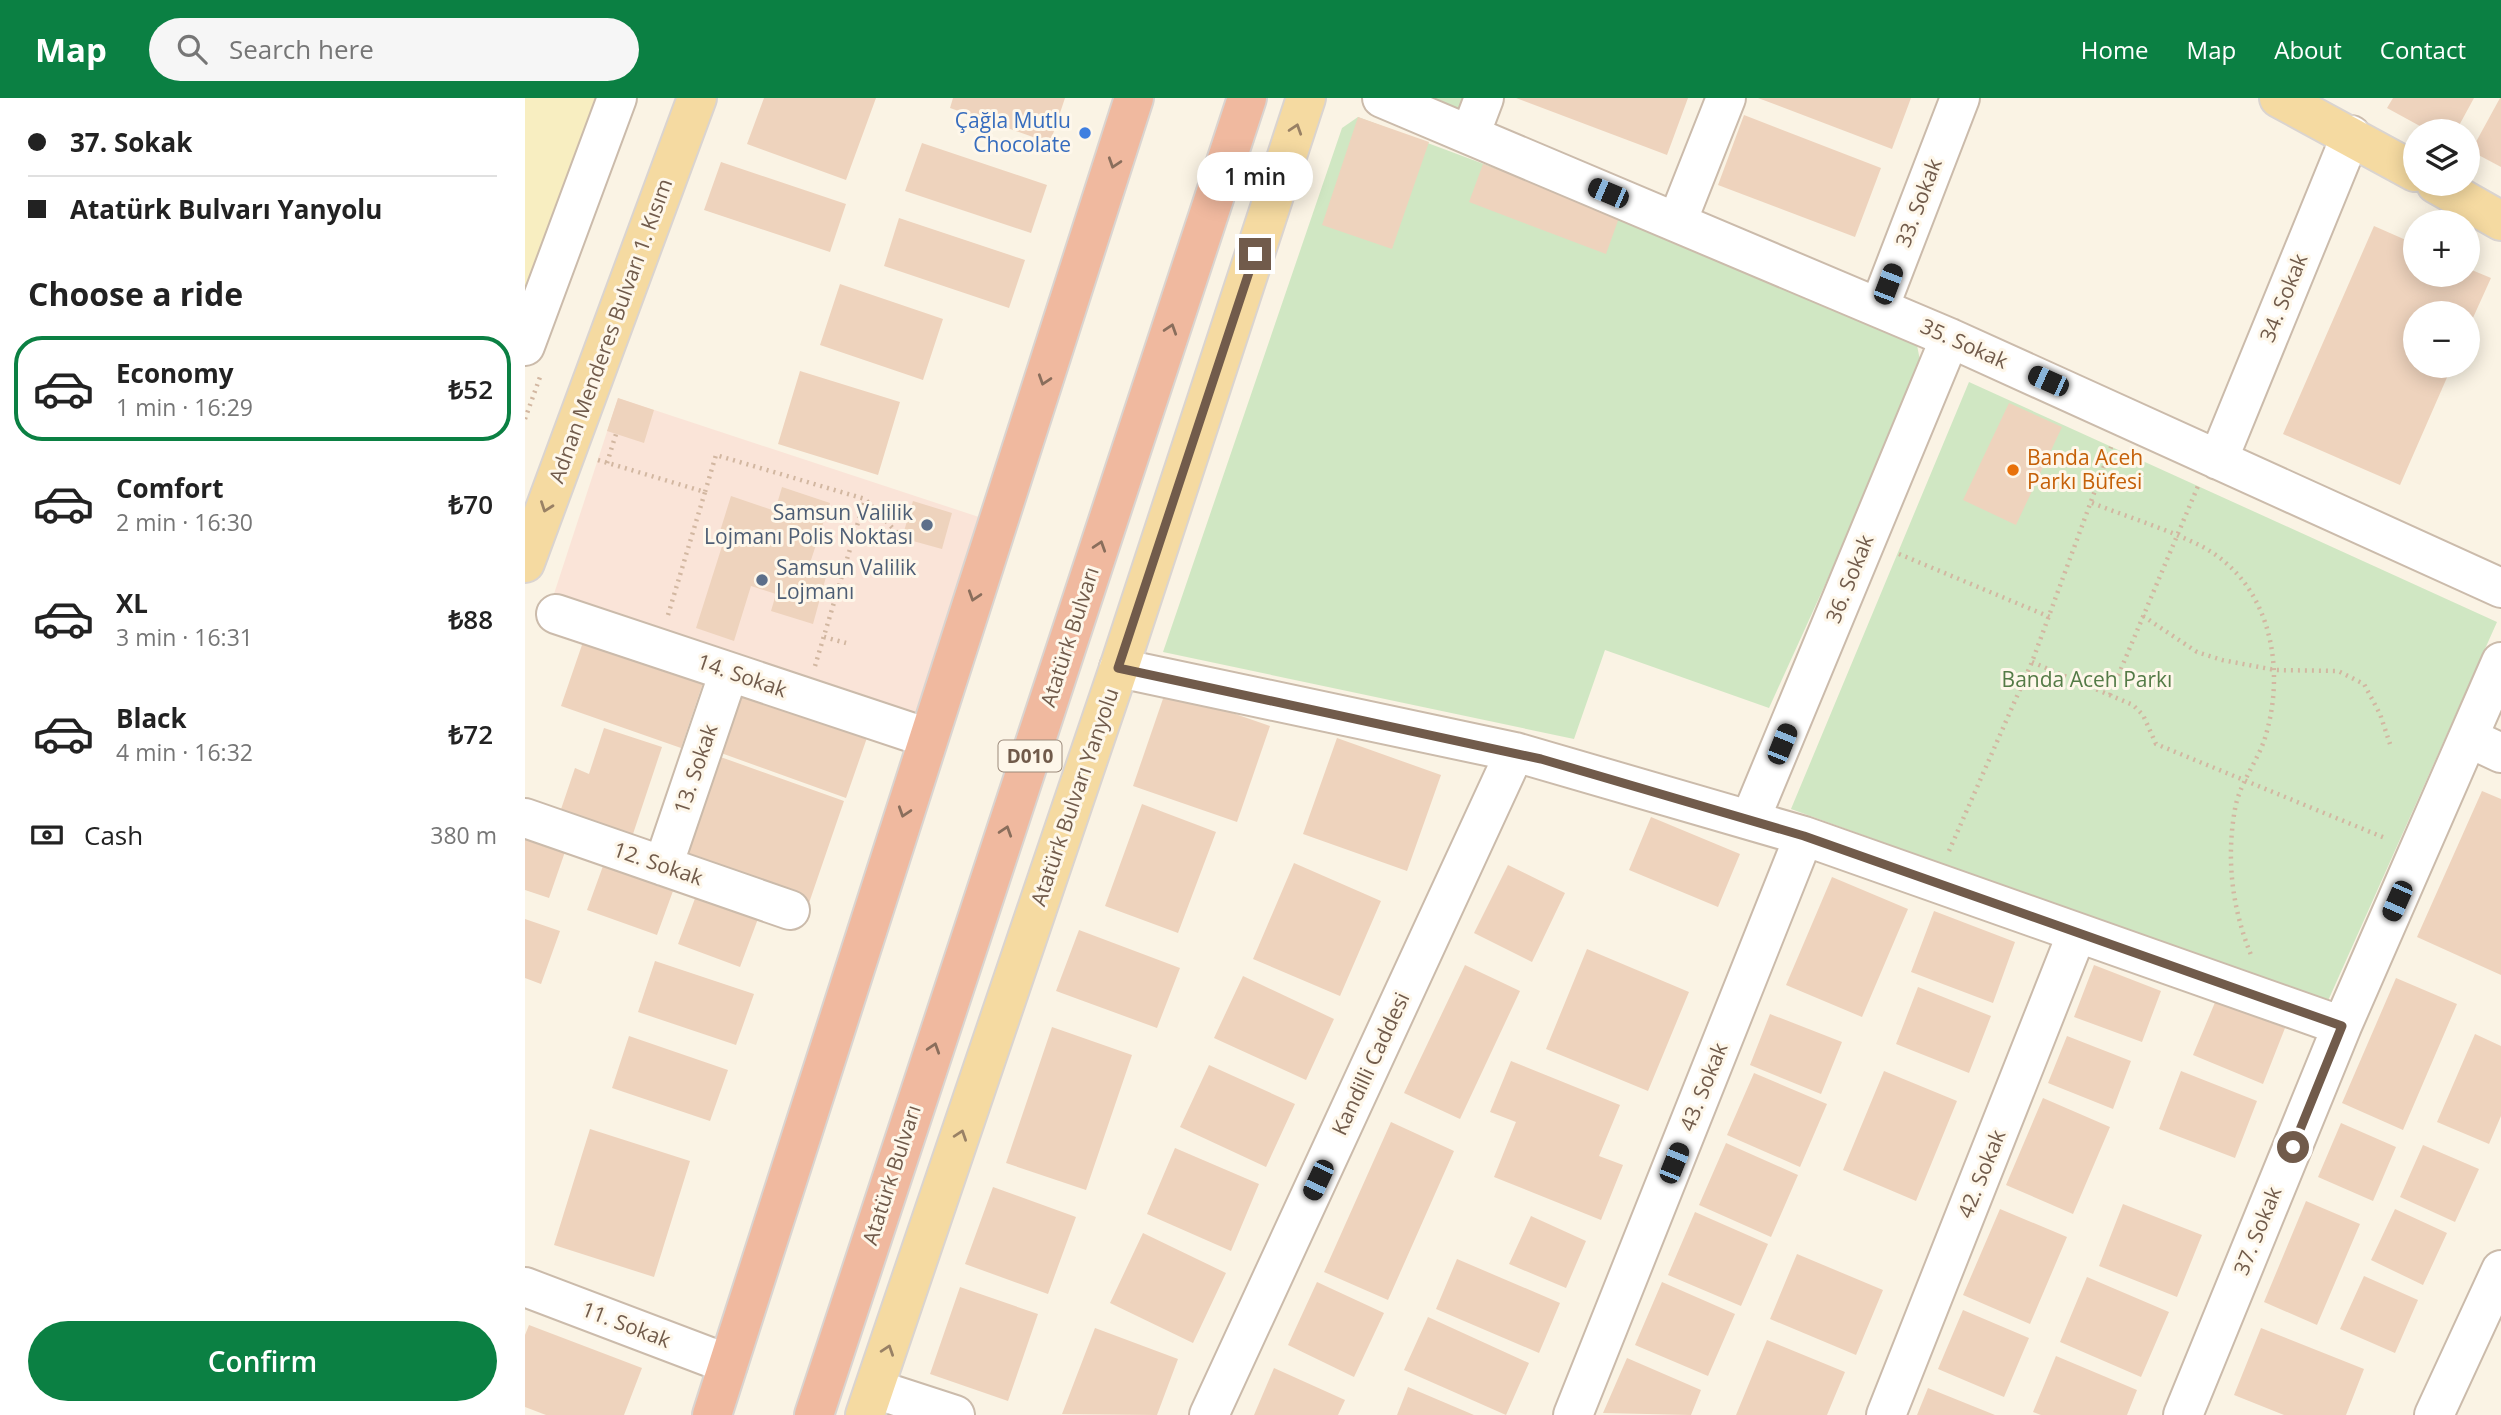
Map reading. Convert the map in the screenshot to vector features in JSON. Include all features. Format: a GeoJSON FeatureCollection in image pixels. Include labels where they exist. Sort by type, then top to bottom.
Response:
{"type":"FeatureCollection","features":[{"type":"Feature","properties":{"kind":"highway"},"geometry":{"type":"LineString","coordinates":[[712,1415],[1134,98]]}},
{"type":"Feature","properties":{"kind":"highway","name":"Atatürk Bulvarı"},"geometry":{"type":"LineString","coordinates":[[814,1415],[1247,98]]}},
{"type":"Feature","properties":{"kind":"main road","name":"Adnan Menderes Bulvarı 1. Kısım"},"geometry":{"type":"LineString","coordinates":[[525,564],[697,98]]}},
{"type":"Feature","properties":{"kind":"main road","name":"Atatürk Bulvarı Yanyolu"},"geometry":{"type":"LineString","coordinates":[[870,1402],[1118,668],[1306,98]]}},
{"type":"Feature","properties":{"kind":"main road"},"geometry":{"type":"LineString","coordinates":[[2279,98],[2403,165]]}},
{"type":"Feature","properties":{"kind":"main road"},"geometry":{"type":"LineString","coordinates":[[2457,196],[2501,221]]}},
{"type":"Feature","properties":{"kind":"street"},"geometry":{"type":"LineString","coordinates":[[525,346],[617,98]]}},
{"type":"Feature","properties":{"kind":"street","name":"35. Sokak"},"geometry":{"type":"LineString","coordinates":[[1383,98],[1950,338],[2501,587]]}},
{"type":"Feature","properties":{"kind":"street"},"geometry":{"type":"LineString","coordinates":[[1470,135],[1484,98]]}},
{"type":"Feature","properties":{"kind":"street"},"geometry":{"type":"LineString","coordinates":[[1677,222],[1726,98]]}},
{"type":"Feature","properties":{"kind":"street","name":"33. Sokak"},"geometry":{"type":"LineString","coordinates":[[1879,308],[1960,98]]}},
{"type":"Feature","properties":{"kind":"street","name":"34. Sokak"},"geometry":{"type":"LineString","coordinates":[[2214,458],[2351,135]]}},
{"type":"Feature","properties":{"kind":"street","name":"36. Sokak"},"geometry":{"type":"LineString","coordinates":[[1750,820],[1950,338]]}},
{"type":"Feature","properties":{"kind":"street","name":"14. Sokak"},"geometry":{"type":"LineString","coordinates":[[556,614],[927,738]]}},
{"type":"Feature","properties":{"kind":"street","name":"37. Sokak"},"geometry":{"type":"LineString","coordinates":[[2183,1415],[2342,1026],[2419,852],[2485,745],[2501,662]]}},
{"type":"Feature","properties":{"kind":"street"},"geometry":{"type":"LineString","coordinates":[[1118,668],[1515,752],[1750,820],[1936,881],[2342,1026]]}},
{"type":"Feature","properties":{"kind":"street","name":"13. Sokak"},"geometry":{"type":"LineString","coordinates":[[663,866],[729,672]]}},
{"type":"Feature","properties":{"kind":"street","name":"Kandilli Caddesi"},"geometry":{"type":"LineString","coordinates":[[1209,1415],[1515,752]]}},
{"type":"Feature","properties":{"kind":"street","name":"12. Sokak"},"geometry":{"type":"LineString","coordinates":[[525,818],[790,910]]}},
{"type":"Feature","properties":{"kind":"street","name":"43. Sokak"},"geometry":{"type":"LineString","coordinates":[[1573,1415],[1804,836]]}},
{"type":"Feature","properties":{"kind":"street","name":"42. Sokak"},"geometry":{"type":"LineString","coordinates":[[1886,1415],[2077,933]]}},
{"type":"Feature","properties":{"kind":"street"},"geometry":{"type":"LineString","coordinates":[[2434,1415],[2501,1270]]}},
{"type":"Feature","properties":{"kind":"street","name":"11. Sokak"},"geometry":{"type":"LineString","coordinates":[[525,1287],[728,1364]]}},
{"type":"Feature","properties":{"kind":"street"},"geometry":{"type":"LineString","coordinates":[[870,1402],[955,1415]]}},
{"type":"Feature","properties":{"kind":"path"},"geometry":{"type":"LineString","coordinates":[[1936,881],[2050,617],[2121,414]]}},
{"type":"Feature","properties":{"kind":"path"},"geometry":{"type":"LineString","coordinates":[[607,463],[616,435]]}},
{"type":"Feature","properties":{"kind":"path"},"geometry":{"type":"LineString","coordinates":[[567,450],[705,492]]}},
{"type":"Feature","properties":{"kind":"path"},"geometry":{"type":"LineString","coordinates":[[667,617],[716,455],[865,499],[902,538]]}},
{"type":"Feature","properties":{"kind":"path"},"geometry":{"type":"LineString","coordinates":[[2110,695],[2177,537],[2214,458]]}},
{"type":"Feature","properties":{"kind":"path"},"geometry":{"type":"LineString","coordinates":[[812,675],[865,499]]}},
{"type":"Feature","properties":{"kind":"path"},"geometry":{"type":"LineString","coordinates":[[2092,503],[2202,547],[2228,565],[2252,593],[2269,628],[2275,670],[2274,709],[2235,806],[2231,851],[2232,897],[2268,998]]}},
{"type":"Feature","properties":{"kind":"path"},"geometry":{"type":"LineString","coordinates":[[1866,540],[2050,617]]}},
{"type":"Feature","properties":{"kind":"path"},"geometry":{"type":"LineString","coordinates":[[2143,615],[2197,652],[2275,670],[2338,671],[2364,684],[2380,714],[2390,744]]}},
{"type":"Feature","properties":{"kind":"path"},"geometry":{"type":"LineString","coordinates":[[823,637],[846,643]]}},
{"type":"Feature","properties":{"kind":"path"},"geometry":{"type":"LineString","coordinates":[[2032,662],[2133,705],[2143,715],[2156,744],[2419,852]]}},
{"type":"Feature","properties":{"kind":"shaded area","name":"Samsun Valilik Lojmanı"},"geometry":{"type":"Polygon","coordinates":[[[618,398],[985,519],[919,724],[551,603],[618,398]]]}},
{"type":"Feature","properties":{"kind":"green space"},"geometry":{"type":"Polygon","coordinates":[[[1425,98],[1469,98],[1463,113],[1425,98]]]}},
{"type":"Feature","properties":{"kind":"green space"},"geometry":{"type":"Polygon","coordinates":[[[1358,117],[1620,215],[1917,345],[1922,371],[1769,708],[1605,650],[1574,739],[1163,652],[1342,128],[1358,117]]]}},
{"type":"Feature","properties":{"kind":"green space","name":"Banda Aceh Parkı"},"geometry":{"type":"Polygon","coordinates":[[[1969,382],[2497,622],[2327,1003],[1791,809],[1969,382]]]}},
{"type":"Feature","properties":{"kind":"sand"},"geometry":{"type":"Polygon","coordinates":[[[525,98],[606,98],[525,310],[525,98]]]}},
{"type":"Feature","properties":{"kind":"building"},"geometry":{"type":"Polygon","coordinates":[[[764,98],[876,98],[846,180],[747,144],[764,98]]]}},
{"type":"Feature","properties":{"kind":"building"},"geometry":{"type":"Polygon","coordinates":[[[953,98],[1065,98],[1050,143],[950,108],[953,98]]]}},
{"type":"Feature","properties":{"kind":"building"},"geometry":{"type":"Polygon","coordinates":[[[1516,98],[1688,98],[1667,155],[1516,98]]]}},
{"type":"Feature","properties":{"kind":"building"},"geometry":{"type":"Polygon","coordinates":[[[1758,98],[1911,98],[1892,149],[1758,98]]]}},
{"type":"Feature","properties":{"kind":"building"},"geometry":{"type":"Polygon","coordinates":[[[2393,98],[2474,98],[2463,119],[2407,119],[2387,108],[2393,98]]]}},
{"type":"Feature","properties":{"kind":"building"},"geometry":{"type":"Polygon","coordinates":[[[2501,98],[2501,167],[2480,156],[2480,135],[2501,98]]]}},
{"type":"Feature","properties":{"kind":"building"},"geometry":{"type":"Polygon","coordinates":[[[1744,115],[1881,168],[1855,237],[1718,185],[1744,115]]]}},
{"type":"Feature","properties":{"kind":"building"},"geometry":{"type":"Polygon","coordinates":[[[1358,117],[1429,142],[1392,249],[1322,225],[1358,117]]]}},
{"type":"Feature","properties":{"kind":"building"},"geometry":{"type":"Polygon","coordinates":[[[922,143],[1047,185],[1031,233],[905,191],[922,143]]]}},
{"type":"Feature","properties":{"kind":"building"},"geometry":{"type":"Polygon","coordinates":[[[721,162],[846,204],[830,252],[704,210],[721,162]]]}},
{"type":"Feature","properties":{"kind":"building"},"geometry":{"type":"Polygon","coordinates":[[[1483,164],[1620,215],[1606,254],[1469,202],[1483,164]]]}},
{"type":"Feature","properties":{"kind":"building"},"geometry":{"type":"Polygon","coordinates":[[[899,218],[1025,260],[1009,308],[884,266],[899,218]]]}},
{"type":"Feature","properties":{"kind":"building"},"geometry":{"type":"Polygon","coordinates":[[[2374,226],[2403,239],[2403,287],[2480,287],[2480,273],[2491,278],[2480,302],[2403,301],[2403,378],[2447,378],[2400,485],[2283,434],[2374,226]]]}},
{"type":"Feature","properties":{"kind":"building"},"geometry":{"type":"Polygon","coordinates":[[[840,284],[943,319],[923,380],[820,345],[840,284]]]}},
{"type":"Feature","properties":{"kind":"building"},"geometry":{"type":"Polygon","coordinates":[[[800,371],[900,402],[878,475],[778,444],[800,371]]]}},
{"type":"Feature","properties":{"kind":"building"},"geometry":{"type":"Polygon","coordinates":[[[618,398],[654,410],[644,443],[607,431],[618,398]]]}},
{"type":"Feature","properties":{"kind":"building"},"geometry":{"type":"Polygon","coordinates":[[[2009,403],[2062,427],[2016,525],[1963,500],[2009,403]]]}},
{"type":"Feature","properties":{"kind":"building","name":"Samsun Valilik Lojmanı"},"geometry":{"type":"Polygon","coordinates":[[[782,487],[830,503],[811,560],[829,566],[813,624],[771,611],[776,594],[751,586],[734,641],[696,628],[723,543],[717,541],[731,496],[775,511],[782,487]]]}},
{"type":"Feature","properties":{"kind":"building","name":"Samsun Valilik Lojmanı Polis Noktası"},"geometry":{"type":"Polygon","coordinates":[[[913,501],[952,513],[942,549],[902,538],[913,501]]]}},
{"type":"Feature","properties":{"kind":"building"},"geometry":{"type":"Polygon","coordinates":[[[584,639],[704,680],[681,748],[561,706],[584,639]]]}},
{"type":"Feature","properties":{"kind":"building"},"geometry":{"type":"Polygon","coordinates":[[[744,687],[869,732],[846,798],[721,753],[744,687]]]}},
{"type":"Feature","properties":{"kind":"building"},"geometry":{"type":"Polygon","coordinates":[[[1166,690],[1270,726],[1237,822],[1133,786],[1166,690]]]}},
{"type":"Feature","properties":{"kind":"building"},"geometry":{"type":"Polygon","coordinates":[[[604,728],[662,747],[629,846],[557,821],[575,768],[589,774],[604,728]]]}},
{"type":"Feature","properties":{"kind":"building"},"geometry":{"type":"Polygon","coordinates":[[[1337,738],[1441,775],[1407,871],[1303,834],[1337,738]]]}},
{"type":"Feature","properties":{"kind":"building"},"geometry":{"type":"Polygon","coordinates":[[[715,755],[844,801],[809,903],[679,857],[715,755]]]}},
{"type":"Feature","properties":{"kind":"building"},"geometry":{"type":"Polygon","coordinates":[[[2482,791],[2501,799],[2501,975],[2417,937],[2482,791]]]}},
{"type":"Feature","properties":{"kind":"building"},"geometry":{"type":"Polygon","coordinates":[[[1142,804],[1216,832],[1178,933],[1105,906],[1142,804]]]}},
{"type":"Feature","properties":{"kind":"building"},"geometry":{"type":"Polygon","coordinates":[[[1651,817],[1740,854],[1718,907],[1629,870],[1651,817]]]}},
{"type":"Feature","properties":{"kind":"building"},"geometry":{"type":"Polygon","coordinates":[[[525,832],[567,846],[549,898],[525,890],[525,832]]]}},
{"type":"Feature","properties":{"kind":"building"},"geometry":{"type":"Polygon","coordinates":[[[1294,863],[1381,901],[1340,996],[1253,959],[1294,863]]]}},
{"type":"Feature","properties":{"kind":"building"},"geometry":{"type":"Polygon","coordinates":[[[1508,865],[1565,893],[1532,962],[1474,933],[1508,865]]]}},
{"type":"Feature","properties":{"kind":"building"},"geometry":{"type":"Polygon","coordinates":[[[603,866],[673,891],[657,935],[587,910],[603,866]]]}},
{"type":"Feature","properties":{"kind":"building"},"geometry":{"type":"Polygon","coordinates":[[[1832,877],[1908,909],[1862,1017],[1786,985],[1832,877]]]}},
{"type":"Feature","properties":{"kind":"building"},"geometry":{"type":"Polygon","coordinates":[[[697,893],[759,916],[740,967],[678,944],[697,893]]]}},
{"type":"Feature","properties":{"kind":"building"},"geometry":{"type":"Polygon","coordinates":[[[1934,911],[2015,942],[1993,1003],[1911,972],[1934,911]]]}},
{"type":"Feature","properties":{"kind":"building"},"geometry":{"type":"Polygon","coordinates":[[[525,919],[560,931],[541,984],[525,978],[525,919]]]}},
{"type":"Feature","properties":{"kind":"building"},"geometry":{"type":"Polygon","coordinates":[[[1079,930],[1180,968],[1157,1028],[1056,991],[1079,930]]]}},
{"type":"Feature","properties":{"kind":"building"},"geometry":{"type":"Polygon","coordinates":[[[1587,949],[1689,992],[1648,1091],[1546,1049],[1587,949]]]}},
{"type":"Feature","properties":{"kind":"building"},"geometry":{"type":"Polygon","coordinates":[[[655,961],[754,994],[736,1045],[638,1012],[655,961]]]}},
{"type":"Feature","properties":{"kind":"building"},"geometry":{"type":"Polygon","coordinates":[[[1465,965],[1520,991],[1460,1119],[1404,1093],[1465,965]]]}},
{"type":"Feature","properties":{"kind":"building"},"geometry":{"type":"Polygon","coordinates":[[[2094,965],[2161,991],[2142,1042],[2074,1017],[2094,965]]]}},
{"type":"Feature","properties":{"kind":"building"},"geometry":{"type":"Polygon","coordinates":[[[1243,976],[1334,1019],[1306,1080],[1214,1038],[1243,976]]]}},
{"type":"Feature","properties":{"kind":"building"},"geometry":{"type":"Polygon","coordinates":[[[2396,978],[2457,1004],[2403,1130],[2342,1103],[2396,978]]]}},
{"type":"Feature","properties":{"kind":"building"},"geometry":{"type":"Polygon","coordinates":[[[1918,987],[1991,1016],[1969,1073],[1896,1044],[1918,987]]]}},
{"type":"Feature","properties":{"kind":"building"},"geometry":{"type":"Polygon","coordinates":[[[2216,1000],[2285,1028],[2263,1084],[2193,1055],[2216,1000]]]}},
{"type":"Feature","properties":{"kind":"building"},"geometry":{"type":"Polygon","coordinates":[[[1770,1014],[1842,1042],[1821,1094],[1750,1065],[1770,1014]]]}},
{"type":"Feature","properties":{"kind":"building"},"geometry":{"type":"Polygon","coordinates":[[[1052,1027],[1132,1055],[1086,1190],[1006,1163],[1052,1027]]]}},
{"type":"Feature","properties":{"kind":"building"},"geometry":{"type":"Polygon","coordinates":[[[2475,1034],[2501,1046],[2501,1116],[2489,1144],[2437,1122],[2475,1034]]]}},
{"type":"Feature","properties":{"kind":"building"},"geometry":{"type":"Polygon","coordinates":[[[629,1036],[728,1070],[710,1121],[612,1088],[629,1036]]]}},
{"type":"Feature","properties":{"kind":"building"},"geometry":{"type":"Polygon","coordinates":[[[2067,1036],[2131,1061],[2113,1109],[2048,1083],[2067,1036]]]}},
{"type":"Feature","properties":{"kind":"building"},"geometry":{"type":"Polygon","coordinates":[[[1511,1061],[1620,1105],[1599,1156],[1623,1165],[1601,1220],[1494,1177],[1516,1122],[1490,1112],[1511,1061]]]}},
{"type":"Feature","properties":{"kind":"building"},"geometry":{"type":"Polygon","coordinates":[[[1209,1065],[1295,1104],[1266,1167],[1180,1127],[1209,1065]]]}},
{"type":"Feature","properties":{"kind":"building"},"geometry":{"type":"Polygon","coordinates":[[[1884,1071],[1957,1101],[1916,1201],[1843,1170],[1884,1071]]]}},
{"type":"Feature","properties":{"kind":"building"},"geometry":{"type":"Polygon","coordinates":[[[2181,1071],[2257,1101],[2235,1158],[2159,1129],[2181,1071]]]}},
{"type":"Feature","properties":{"kind":"building"},"geometry":{"type":"Polygon","coordinates":[[[1754,1073],[1827,1104],[1800,1167],[1727,1135],[1754,1073]]]}},
{"type":"Feature","properties":{"kind":"building"},"geometry":{"type":"Polygon","coordinates":[[[2043,1098],[2110,1127],[2073,1214],[2006,1185],[2043,1098]]]}},
{"type":"Feature","properties":{"kind":"building"},"geometry":{"type":"Polygon","coordinates":[[[1391,1122],[1454,1151],[1388,1300],[1324,1272],[1391,1122]]]}},
{"type":"Feature","properties":{"kind":"building"},"geometry":{"type":"Polygon","coordinates":[[[2341,1123],[2396,1147],[2373,1201],[2318,1177],[2341,1123]]]}},
{"type":"Feature","properties":{"kind":"building"},"geometry":{"type":"Polygon","coordinates":[[[590,1129],[690,1161],[654,1277],[554,1245],[590,1129]]]}},
{"type":"Feature","properties":{"kind":"building"},"geometry":{"type":"Polygon","coordinates":[[[1726,1143],[1798,1175],[1771,1237],[1699,1205],[1726,1143]]]}},
{"type":"Feature","properties":{"kind":"building"},"geometry":{"type":"Polygon","coordinates":[[[2423,1145],[2479,1169],[2455,1222],[2400,1197],[2423,1145]]]}},
{"type":"Feature","properties":{"kind":"building"},"geometry":{"type":"Polygon","coordinates":[[[1175,1148],[1259,1184],[1231,1251],[1147,1214],[1175,1148]]]}},
{"type":"Feature","properties":{"kind":"building"},"geometry":{"type":"Polygon","coordinates":[[[993,1187],[1076,1217],[1048,1294],[965,1264],[993,1187]]]}},
{"type":"Feature","properties":{"kind":"building"},"geometry":{"type":"Polygon","coordinates":[[[2306,1201],[2360,1224],[2317,1325],[2264,1302],[2306,1201]]]}},
{"type":"Feature","properties":{"kind":"building"},"geometry":{"type":"Polygon","coordinates":[[[2123,1204],[2202,1235],[2177,1297],[2099,1266],[2123,1204]]]}},
{"type":"Feature","properties":{"kind":"building"},"geometry":{"type":"Polygon","coordinates":[[[2000,1209],[2067,1237],[2030,1324],[1963,1295],[2000,1209]]]}},
{"type":"Feature","properties":{"kind":"building"},"geometry":{"type":"Polygon","coordinates":[[[2395,1209],[2447,1233],[2423,1285],[2371,1260],[2395,1209]]]}},
{"type":"Feature","properties":{"kind":"building"},"geometry":{"type":"Polygon","coordinates":[[[1695,1212],[1768,1244],[1741,1306],[1668,1275],[1695,1212]]]}},
{"type":"Feature","properties":{"kind":"building"},"geometry":{"type":"Polygon","coordinates":[[[1531,1216],[1586,1241],[1566,1288],[1509,1264],[1531,1216]]]}},
{"type":"Feature","properties":{"kind":"building"},"geometry":{"type":"Polygon","coordinates":[[[1143,1233],[1226,1273],[1193,1343],[1110,1303],[1143,1233]]]}},
{"type":"Feature","properties":{"kind":"building"},"geometry":{"type":"Polygon","coordinates":[[[1797,1254],[1883,1290],[1856,1355],[1770,1319],[1797,1254]]]}},
{"type":"Feature","properties":{"kind":"building"},"geometry":{"type":"Polygon","coordinates":[[[1457,1259],[1560,1303],[1539,1353],[1436,1309],[1457,1259]]]}},
{"type":"Feature","properties":{"kind":"building"},"geometry":{"type":"Polygon","coordinates":[[[2364,1276],[2418,1300],[2395,1353],[2340,1329],[2364,1276]]]}},
{"type":"Feature","properties":{"kind":"building"},"geometry":{"type":"Polygon","coordinates":[[[2087,1277],[2169,1312],[2141,1377],[2060,1342],[2087,1277]]]}},
{"type":"Feature","properties":{"kind":"building"},"geometry":{"type":"Polygon","coordinates":[[[1317,1282],[1384,1313],[1354,1377],[1288,1345],[1317,1282]]]}},
{"type":"Feature","properties":{"kind":"building"},"geometry":{"type":"Polygon","coordinates":[[[1662,1282],[1735,1314],[1708,1376],[1635,1345],[1662,1282]]]}},
{"type":"Feature","properties":{"kind":"building"},"geometry":{"type":"Polygon","coordinates":[[[960,1287],[1038,1314],[1008,1401],[930,1374],[960,1287]]]}},
{"type":"Feature","properties":{"kind":"building"},"geometry":{"type":"Polygon","coordinates":[[[1963,1310],[2029,1338],[2004,1397],[1938,1369],[1963,1310]]]}},
{"type":"Feature","properties":{"kind":"building"},"geometry":{"type":"Polygon","coordinates":[[[1428,1317],[1529,1363],[1506,1415],[1404,1370],[1428,1317]]]}},
{"type":"Feature","properties":{"kind":"building"},"geometry":{"type":"Polygon","coordinates":[[[529,1325],[642,1368],[624,1415],[546,1415],[525,1407],[525,1335],[529,1325]]]}},
{"type":"Feature","properties":{"kind":"building"},"geometry":{"type":"Polygon","coordinates":[[[1095,1328],[1178,1359],[1157,1415],[1062,1414],[1095,1328]]]}},
{"type":"Feature","properties":{"kind":"building"},"geometry":{"type":"Polygon","coordinates":[[[2261,1328],[2364,1369],[2346,1415],[2284,1415],[2234,1395],[2261,1328]]]}},
{"type":"Feature","properties":{"kind":"building"},"geometry":{"type":"Polygon","coordinates":[[[1767,1340],[1845,1372],[1827,1415],[1736,1415],[1767,1340]]]}},
{"type":"Feature","properties":{"kind":"building"},"geometry":{"type":"Polygon","coordinates":[[[2056,1356],[2137,1390],[2127,1415],[2041,1415],[2033,1412],[2056,1356]]]}},
{"type":"Feature","properties":{"kind":"building"},"geometry":{"type":"Polygon","coordinates":[[[1627,1358],[1701,1390],[1691,1415],[1603,1413],[1627,1358]]]}},
{"type":"Feature","properties":{"kind":"building"},"geometry":{"type":"Polygon","coordinates":[[[1274,1368],[1345,1400],[1338,1415],[1254,1415],[1274,1368]]]}},
{"type":"Feature","properties":{"kind":"building"},"geometry":{"type":"Polygon","coordinates":[[[1408,1387],[1474,1415],[1397,1415],[1408,1387]]]}},
{"type":"Feature","properties":{"kind":"building"},"geometry":{"type":"Polygon","coordinates":[[[1928,1388],[1995,1415],[1917,1415],[1928,1388]]]}},
{"type":"Feature","properties":{"kind":"place","name":"Çağla Mutlu Chocolate"},"geometry":{"type":"Point","coordinates":[1085,133]}},
{"type":"Feature","properties":{"kind":"place","name":"Banda Aceh Parkı Büfesi"},"geometry":{"type":"Point","coordinates":[2013,470]}},
{"type":"Feature","properties":{"kind":"place","name":"Samsun Valilik Lojmanı Polis Noktası"},"geometry":{"type":"Point","coordinates":[927,525]}},
{"type":"Feature","properties":{"kind":"place","name":"Samsun Valilik Lojmanı"},"geometry":{"type":"Point","coordinates":[762,580]}},
{"type":"Feature","properties":{"kind":"route"},"geometry":{"type":"LineString","coordinates":[[1255,254],[1118,668],[1541,759],[1804,836],[2342,1026],[2293,1147]]}}]}
